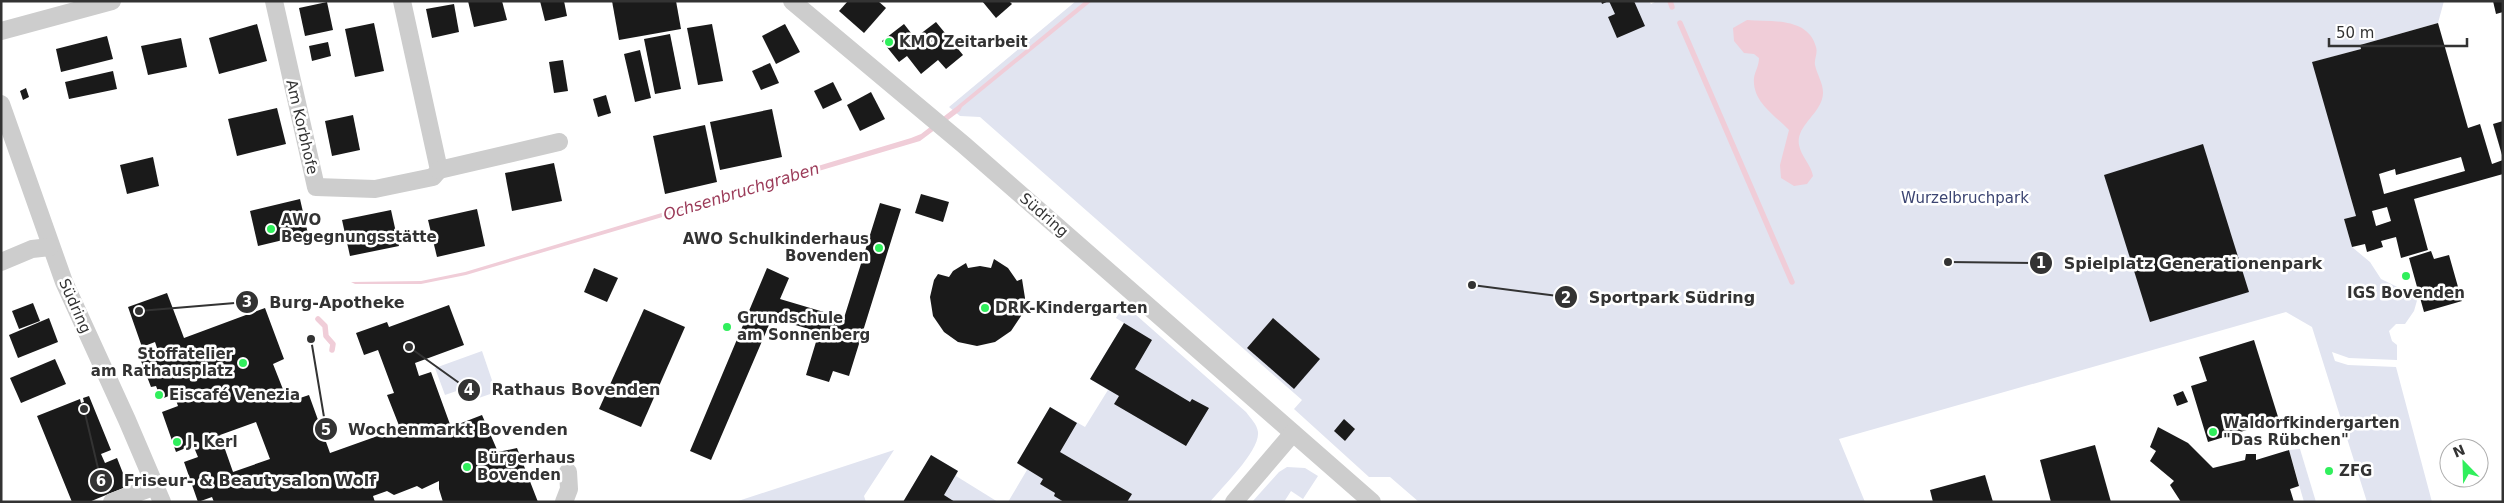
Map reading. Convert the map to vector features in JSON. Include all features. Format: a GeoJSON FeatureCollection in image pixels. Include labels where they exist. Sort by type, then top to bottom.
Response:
{"type":"FeatureCollection","features":[{"type":"Feature","properties":{"kind":"street"},"geometry":{"type":"LineString","coordinates":[[1,31],[112,1]]}},
{"type":"Feature","properties":{"kind":"street","name":"Am Korbhofe"},"geometry":{"type":"LineString","coordinates":[[274,1],[316,187],[375,189],[433,176],[439,170],[559,142]]}},
{"type":"Feature","properties":{"kind":"street"},"geometry":{"type":"LineString","coordinates":[[402,1],[439,170]]}},
{"type":"Feature","properties":{"kind":"street","name":"Südring"},"geometry":{"type":"LineString","coordinates":[[792,1],[946,130],[1372,502]]}},
{"type":"Feature","properties":{"kind":"street","name":"Südring"},"geometry":{"type":"LineString","coordinates":[[1,104],[50,247],[73,304],[128,420],[159,494]]}},
{"type":"Feature","properties":{"kind":"street"},"geometry":{"type":"LineString","coordinates":[[1,262],[32,249],[50,247]]}},
{"type":"Feature","properties":{"kind":"street"},"geometry":{"type":"LineString","coordinates":[[1234,502],[1293,433]]}},
{"type":"Feature","properties":{"kind":"street"},"geometry":{"type":"LineString","coordinates":[[564,502],[569,489],[568,472]]}},
{"type":"Feature","properties":{"kind":"street"},"geometry":{"type":"LineString","coordinates":[[112,502],[159,494]]}},
{"type":"Feature","properties":{"kind":"green space","name":"Wurzelbruchpark"},"geometry":{"type":"Polygon","coordinates":[[[1076,1],[1649,1],[1651,4],[1657,1],[2444,1],[2438,23],[2360,45],[2361,49],[2313,62],[2356,216],[2344,219],[2352,247],[2370,262],[2381,279],[2418,297],[2414,311],[2405,324],[2396,324],[2389,331],[2392,341],[2397,345],[2397,360],[2349,358],[2332,352],[2335,361],[2348,365],[2396,367],[2432,502],[2367,502],[2312,327],[2286,312],[1839,439],[1865,502],[1419,502],[1390,477],[1369,477],[1294,409],[1302,400],[980,117],[960,116],[949,107],[1076,1]]]}},
{"type":"Feature","properties":{"kind":"green space"},"geometry":{"type":"Polygon","coordinates":[[[1127,307],[1246,412],[1255,424],[1258,432],[1257,440],[1247,459],[1210,502],[1008,502],[1027,470],[1017,463],[1050,407],[1085,427],[1108,390],[1090,379],[1124,323],[1116,318],[1121,309],[1127,307]]]}},
{"type":"Feature","properties":{"kind":"green space"},"geometry":{"type":"Polygon","coordinates":[[[482,351],[496,392],[473,400],[468,387],[445,395],[435,368],[482,351]]]}},
{"type":"Feature","properties":{"kind":"green space"},"geometry":{"type":"Polygon","coordinates":[[[2300,449],[2316,502],[2304,502],[2289,450],[2300,449]]]}},
{"type":"Feature","properties":{"kind":"green space"},"geometry":{"type":"Polygon","coordinates":[[[894,450],[864,496],[866,502],[735,502],[894,450]]]}},
{"type":"Feature","properties":{"kind":"green space"},"geometry":{"type":"Polygon","coordinates":[[[931,455],[958,471],[956,476],[998,502],[903,502],[931,455]]]}},
{"type":"Feature","properties":{"kind":"green space"},"geometry":{"type":"Polygon","coordinates":[[[1287,467],[1305,468],[1318,476],[1303,499],[1291,491],[1284,502],[1252,502],[1279,472],[1287,467]]]}},
{"type":"Feature","properties":{"kind":"water","name":"Ochsenbruchgraben"},"geometry":{"type":"Polygon","coordinates":[[[1085,1],[1092,1],[962,107],[960,111],[920,141],[466,275],[421,284],[355,284],[351,282],[421,281],[465,272],[911,138],[921,134],[956,107],[1085,1]]]}},
{"type":"Feature","properties":{"kind":"water"},"geometry":{"type":"Polygon","coordinates":[[[1747,20],[1788,23],[1797,26],[1805,30],[1812,37],[1816,47],[1815,65],[1823,88],[1823,97],[1800,133],[1799,139],[1800,149],[1813,176],[1807,184],[1794,186],[1781,178],[1780,165],[1789,130],[1761,101],[1754,87],[1754,78],[1759,58],[1754,54],[1744,53],[1734,41],[1733,28],[1747,20]]]}},
{"type":"Feature","properties":{"kind":"building"},"geometry":{"type":"Polygon","coordinates":[[[468,1],[502,1],[507,20],[474,27],[468,1]]]}},
{"type":"Feature","properties":{"kind":"building"},"geometry":{"type":"Polygon","coordinates":[[[540,1],[564,1],[567,16],[545,21],[540,1]]]}},
{"type":"Feature","properties":{"kind":"building"},"geometry":{"type":"Polygon","coordinates":[[[612,1],[676,1],[681,29],[619,40],[612,1]]]}},
{"type":"Feature","properties":{"kind":"building"},"geometry":{"type":"Polygon","coordinates":[[[848,1],[878,1],[886,8],[864,33],[839,11],[848,1]]]}},
{"type":"Feature","properties":{"kind":"building"},"geometry":{"type":"Polygon","coordinates":[[[982,1],[1009,1],[1012,4],[996,18],[982,1]]]}},
{"type":"Feature","properties":{"kind":"building"},"geometry":{"type":"Polygon","coordinates":[[[1609,1],[1634,1],[1645,26],[1617,38],[1608,17],[1615,14],[1609,1]]]}},
{"type":"Feature","properties":{"kind":"building"},"geometry":{"type":"Polygon","coordinates":[[[2493,1],[2503,1],[2503,12],[2496,14],[2493,1]]]}},
{"type":"Feature","properties":{"kind":"building"},"geometry":{"type":"Polygon","coordinates":[[[327,2],[333,30],[305,36],[299,8],[327,2]]]}},
{"type":"Feature","properties":{"kind":"building"},"geometry":{"type":"Polygon","coordinates":[[[454,4],[459,32],[432,38],[426,9],[454,4]]]}},
{"type":"Feature","properties":{"kind":"building"},"geometry":{"type":"Polygon","coordinates":[[[936,22],[963,55],[946,69],[938,60],[921,74],[907,56],[899,62],[882,41],[904,24],[915,38],[936,22]]]}},
{"type":"Feature","properties":{"kind":"building"},"geometry":{"type":"Polygon","coordinates":[[[374,23],[384,71],[355,77],[345,29],[374,23]]]}},
{"type":"Feature","properties":{"kind":"building"},"geometry":{"type":"Polygon","coordinates":[[[2438,23],[2468,128],[2480,124],[2492,164],[2503,160],[2503,174],[2414,199],[2428,250],[2401,258],[2396,237],[2381,241],[2383,247],[2367,252],[2365,244],[2352,247],[2344,219],[2356,216],[2312,62],[2361,49],[2360,45],[2438,23]],[[2461,157],[2396,175],[2395,169],[2379,174],[2384,194],[2465,171],[2461,157]],[[2387,207],[2372,211],[2376,226],[2391,221],[2387,207]]]}},
{"type":"Feature","properties":{"kind":"building"},"geometry":{"type":"Polygon","coordinates":[[[257,24],[267,61],[219,74],[209,38],[257,24]]]}},
{"type":"Feature","properties":{"kind":"building"},"geometry":{"type":"Polygon","coordinates":[[[712,24],[723,81],[698,85],[687,28],[712,24]]]}},
{"type":"Feature","properties":{"kind":"building"},"geometry":{"type":"Polygon","coordinates":[[[785,24],[800,52],[776,64],[762,36],[785,24]]]}},
{"type":"Feature","properties":{"kind":"building"},"geometry":{"type":"Polygon","coordinates":[[[670,34],[681,89],[655,94],[644,39],[670,34]]]}},
{"type":"Feature","properties":{"kind":"building"},"geometry":{"type":"Polygon","coordinates":[[[107,36],[113,59],[61,72],[56,49],[107,36]]]}},
{"type":"Feature","properties":{"kind":"building"},"geometry":{"type":"Polygon","coordinates":[[[181,38],[187,67],[148,75],[141,46],[181,38]]]}},
{"type":"Feature","properties":{"kind":"building"},"geometry":{"type":"Polygon","coordinates":[[[328,42],[331,56],[312,61],[309,46],[328,42]]]}},
{"type":"Feature","properties":{"kind":"building"},"geometry":{"type":"Polygon","coordinates":[[[640,50],[651,98],[635,102],[624,54],[640,50]]]}},
{"type":"Feature","properties":{"kind":"building"},"geometry":{"type":"Polygon","coordinates":[[[563,60],[568,91],[554,93],[549,62],[563,60]]]}},
{"type":"Feature","properties":{"kind":"building"},"geometry":{"type":"Polygon","coordinates":[[[770,63],[779,83],[761,90],[752,71],[770,63]]]}},
{"type":"Feature","properties":{"kind":"building"},"geometry":{"type":"Polygon","coordinates":[[[113,71],[117,89],[69,99],[65,82],[113,71]]]}},
{"type":"Feature","properties":{"kind":"building"},"geometry":{"type":"Polygon","coordinates":[[[833,82],[842,100],[823,109],[814,91],[833,82]]]}},
{"type":"Feature","properties":{"kind":"building"},"geometry":{"type":"Polygon","coordinates":[[[26,88],[29,97],[23,100],[20,91],[26,88]]]}},
{"type":"Feature","properties":{"kind":"building"},"geometry":{"type":"Polygon","coordinates":[[[871,92],[885,119],[860,131],[847,105],[871,92]]]}},
{"type":"Feature","properties":{"kind":"building"},"geometry":{"type":"Polygon","coordinates":[[[606,95],[611,113],[598,117],[593,99],[606,95]]]}},
{"type":"Feature","properties":{"kind":"building"},"geometry":{"type":"Polygon","coordinates":[[[277,108],[286,144],[237,156],[228,119],[277,108]]]}},
{"type":"Feature","properties":{"kind":"building"},"geometry":{"type":"Polygon","coordinates":[[[772,109],[782,157],[720,170],[710,122],[772,109]]]}},
{"type":"Feature","properties":{"kind":"building"},"geometry":{"type":"Polygon","coordinates":[[[353,115],[360,150],[332,156],[325,121],[353,115]]]}},
{"type":"Feature","properties":{"kind":"building"},"geometry":{"type":"Polygon","coordinates":[[[2503,121],[2503,155],[2502,155],[2493,124],[2503,121]]]}},
{"type":"Feature","properties":{"kind":"building"},"geometry":{"type":"Polygon","coordinates":[[[705,125],[717,182],[665,194],[653,136],[705,125]]]}},
{"type":"Feature","properties":{"kind":"building"},"geometry":{"type":"Polygon","coordinates":[[[2203,144],[2249,292],[2150,322],[2104,175],[2203,144]]]}},
{"type":"Feature","properties":{"kind":"building"},"geometry":{"type":"Polygon","coordinates":[[[153,157],[159,186],[127,194],[120,165],[153,157]]]}},
{"type":"Feature","properties":{"kind":"building"},"geometry":{"type":"Polygon","coordinates":[[[554,163],[562,201],[512,211],[505,173],[554,163]]]}},
{"type":"Feature","properties":{"kind":"building"},"geometry":{"type":"Polygon","coordinates":[[[921,194],[949,202],[943,222],[915,213],[921,194]]]}},
{"type":"Feature","properties":{"kind":"building"},"geometry":{"type":"Polygon","coordinates":[[[300,199],[308,234],[258,246],[250,211],[300,199]]]}},
{"type":"Feature","properties":{"kind":"building"},"geometry":{"type":"Polygon","coordinates":[[[880,203],[901,209],[849,376],[833,371],[829,382],[806,375],[819,332],[772,318],[711,460],[690,451],[767,268],[789,278],[780,299],[844,318],[880,203]]]}},
{"type":"Feature","properties":{"kind":"building"},"geometry":{"type":"Polygon","coordinates":[[[477,209],[485,246],[437,257],[428,220],[477,209]]]}},
{"type":"Feature","properties":{"kind":"building"},"geometry":{"type":"Polygon","coordinates":[[[391,210],[399,246],[350,256],[342,220],[391,210]]]}},
{"type":"Feature","properties":{"kind":"building"},"geometry":{"type":"Polygon","coordinates":[[[2431,251],[2434,259],[2449,255],[2462,301],[2424,312],[2409,258],[2431,251]]]}},
{"type":"Feature","properties":{"kind":"building"},"geometry":{"type":"Polygon","coordinates":[[[994,259],[1008,268],[1017,281],[1022,279],[1025,298],[1021,316],[1011,331],[995,342],[977,346],[958,342],[944,332],[933,316],[930,297],[934,280],[938,274],[949,277],[953,271],[966,263],[968,268],[980,266],[991,268],[994,259]]]}},
{"type":"Feature","properties":{"kind":"building"},"geometry":{"type":"Polygon","coordinates":[[[594,268],[618,278],[607,302],[584,292],[594,268]]]}},
{"type":"Feature","properties":{"kind":"building"},"geometry":{"type":"Polygon","coordinates":[[[167,293],[184,338],[265,308],[284,359],[273,364],[288,402],[309,395],[330,453],[400,428],[387,395],[394,393],[378,350],[364,355],[356,333],[387,322],[389,327],[449,305],[464,345],[415,363],[419,376],[431,372],[451,427],[482,415],[498,452],[517,448],[538,502],[443,502],[439,481],[422,489],[417,486],[394,495],[387,491],[373,496],[375,502],[214,502],[212,497],[198,502],[184,462],[198,457],[193,445],[176,452],[162,412],[178,406],[174,394],[161,399],[156,386],[151,387],[141,361],[159,354],[155,342],[142,347],[128,307],[167,293]],[[256,422],[220,435],[233,472],[270,459],[256,422]]]}},
{"type":"Feature","properties":{"kind":"building"},"geometry":{"type":"Polygon","coordinates":[[[33,303],[40,321],[19,329],[12,311],[33,303]]]}},
{"type":"Feature","properties":{"kind":"building"},"geometry":{"type":"Polygon","coordinates":[[[644,309],[685,327],[641,427],[599,409],[644,309]]]}},
{"type":"Feature","properties":{"kind":"building"},"geometry":{"type":"Polygon","coordinates":[[[49,318],[58,342],[18,358],[9,335],[49,318]]]}},
{"type":"Feature","properties":{"kind":"building"},"geometry":{"type":"Polygon","coordinates":[[[1273,318],[1320,359],[1294,389],[1247,348],[1273,318]]]}},
{"type":"Feature","properties":{"kind":"building"},"geometry":{"type":"Polygon","coordinates":[[[1124,323],[1152,340],[1135,369],[1190,402],[1192,399],[1209,408],[1186,446],[1114,404],[1119,396],[1090,379],[1124,323]]]}},
{"type":"Feature","properties":{"kind":"building"},"geometry":{"type":"Polygon","coordinates":[[[2254,340],[2279,420],[2208,442],[2191,386],[2207,381],[2199,357],[2254,340]]]}},
{"type":"Feature","properties":{"kind":"building"},"geometry":{"type":"Polygon","coordinates":[[[55,359],[66,384],[21,403],[10,378],[55,359]]]}},
{"type":"Feature","properties":{"kind":"building"},"geometry":{"type":"Polygon","coordinates":[[[2183,391],[2188,402],[2177,406],[2173,395],[2183,391]]]}},
{"type":"Feature","properties":{"kind":"building"},"geometry":{"type":"Polygon","coordinates":[[[89,396],[111,450],[101,454],[105,463],[117,458],[128,486],[89,502],[72,502],[37,416],[80,399],[81,403],[84,402],[83,398],[89,396]]]}},
{"type":"Feature","properties":{"kind":"building"},"geometry":{"type":"Polygon","coordinates":[[[1050,407],[1077,423],[1060,452],[1132,494],[1127,502],[1064,502],[1054,496],[1055,493],[1040,484],[1043,479],[1017,463],[1050,407]]]}},
{"type":"Feature","properties":{"kind":"building"},"geometry":{"type":"Polygon","coordinates":[[[1344,419],[1355,429],[1345,441],[1334,431],[1344,419]]]}},
{"type":"Feature","properties":{"kind":"building"},"geometry":{"type":"Polygon","coordinates":[[[2158,427],[2188,443],[2213,468],[2245,460],[2246,454],[2256,454],[2256,460],[2289,450],[2299,486],[2290,489],[2294,502],[2181,502],[2170,485],[2174,481],[2150,461],[2156,451],[2150,447],[2158,427]]]}},
{"type":"Feature","properties":{"kind":"building"},"geometry":{"type":"Polygon","coordinates":[[[2095,445],[2111,502],[2051,502],[2040,460],[2095,445]]]}},
{"type":"Feature","properties":{"kind":"building"},"geometry":{"type":"Polygon","coordinates":[[[931,455],[958,471],[944,495],[955,502],[903,502],[931,455]]]}},
{"type":"Feature","properties":{"kind":"building"},"geometry":{"type":"Polygon","coordinates":[[[1985,475],[1993,502],[1933,502],[1930,490],[1985,475]]]}},
{"type":"Feature","properties":{"kind":"waterway"},"geometry":{"type":"LineString","coordinates":[[1670,1],[1672,7]]}},
{"type":"Feature","properties":{"kind":"waterway"},"geometry":{"type":"LineString","coordinates":[[1680,23],[1792,282]]}},
{"type":"Feature","properties":{"kind":"waterway"},"geometry":{"type":"LineString","coordinates":[[318,319],[325,326],[326,336],[333,344],[332,350]]}},
{"type":"Feature","properties":{"kind":"place","name":"KMO Zeitarbeit"},"geometry":{"type":"Point","coordinates":[889,42]}},
{"type":"Feature","properties":{"kind":"place","name":"AWO Begegnungsstätte"},"geometry":{"type":"Point","coordinates":[271,229]}},
{"type":"Feature","properties":{"kind":"place","name":"AWO Schulkinderhaus Bovenden"},"geometry":{"type":"Point","coordinates":[879,248]}},
{"type":"Feature","properties":{"kind":"place","name":"Spielplatz Generationenpark"},"geometry":{"type":"Point","coordinates":[1948,262]}},
{"type":"Feature","properties":{"kind":"place","name":"IGS Bovenden"},"geometry":{"type":"Point","coordinates":[2406,276]}},
{"type":"Feature","properties":{"kind":"place","name":"Sportpark Südring"},"geometry":{"type":"Point","coordinates":[1472,285]}},
{"type":"Feature","properties":{"kind":"place","name":"DRK-Kindergarten"},"geometry":{"type":"Point","coordinates":[985,308]}},
{"type":"Feature","properties":{"kind":"place","name":"Burg-Apotheke"},"geometry":{"type":"Point","coordinates":[139,311]}},
{"type":"Feature","properties":{"kind":"place","name":"Grundschule am Sonnenberg"},"geometry":{"type":"Point","coordinates":[727,327]}},
{"type":"Feature","properties":{"kind":"place","name":"Wochenmarkt Bovenden"},"geometry":{"type":"Point","coordinates":[311,339]}},
{"type":"Feature","properties":{"kind":"place","name":"Rathaus Bovenden"},"geometry":{"type":"Point","coordinates":[409,347]}},
{"type":"Feature","properties":{"kind":"place","name":"Stoffatelier am Rathausplatz"},"geometry":{"type":"Point","coordinates":[243,363]}},
{"type":"Feature","properties":{"kind":"place","name":"Eiscafé Venezia"},"geometry":{"type":"Point","coordinates":[159,395]}},
{"type":"Feature","properties":{"kind":"place","name":"Friseur- & Beautysalon Wolf"},"geometry":{"type":"Point","coordinates":[84,409]}},
{"type":"Feature","properties":{"kind":"place","name":"Waldorfkindergarten \"Das Rübchen\""},"geometry":{"type":"Point","coordinates":[2213,432]}},
{"type":"Feature","properties":{"kind":"place","name":"J. Kerl"},"geometry":{"type":"Point","coordinates":[177,442]}},
{"type":"Feature","properties":{"kind":"place","name":"Bürgerhaus Bovenden"},"geometry":{"type":"Point","coordinates":[467,467]}},
{"type":"Feature","properties":{"kind":"place","name":"ZFG"},"geometry":{"type":"Point","coordinates":[2329,471]}}]}
